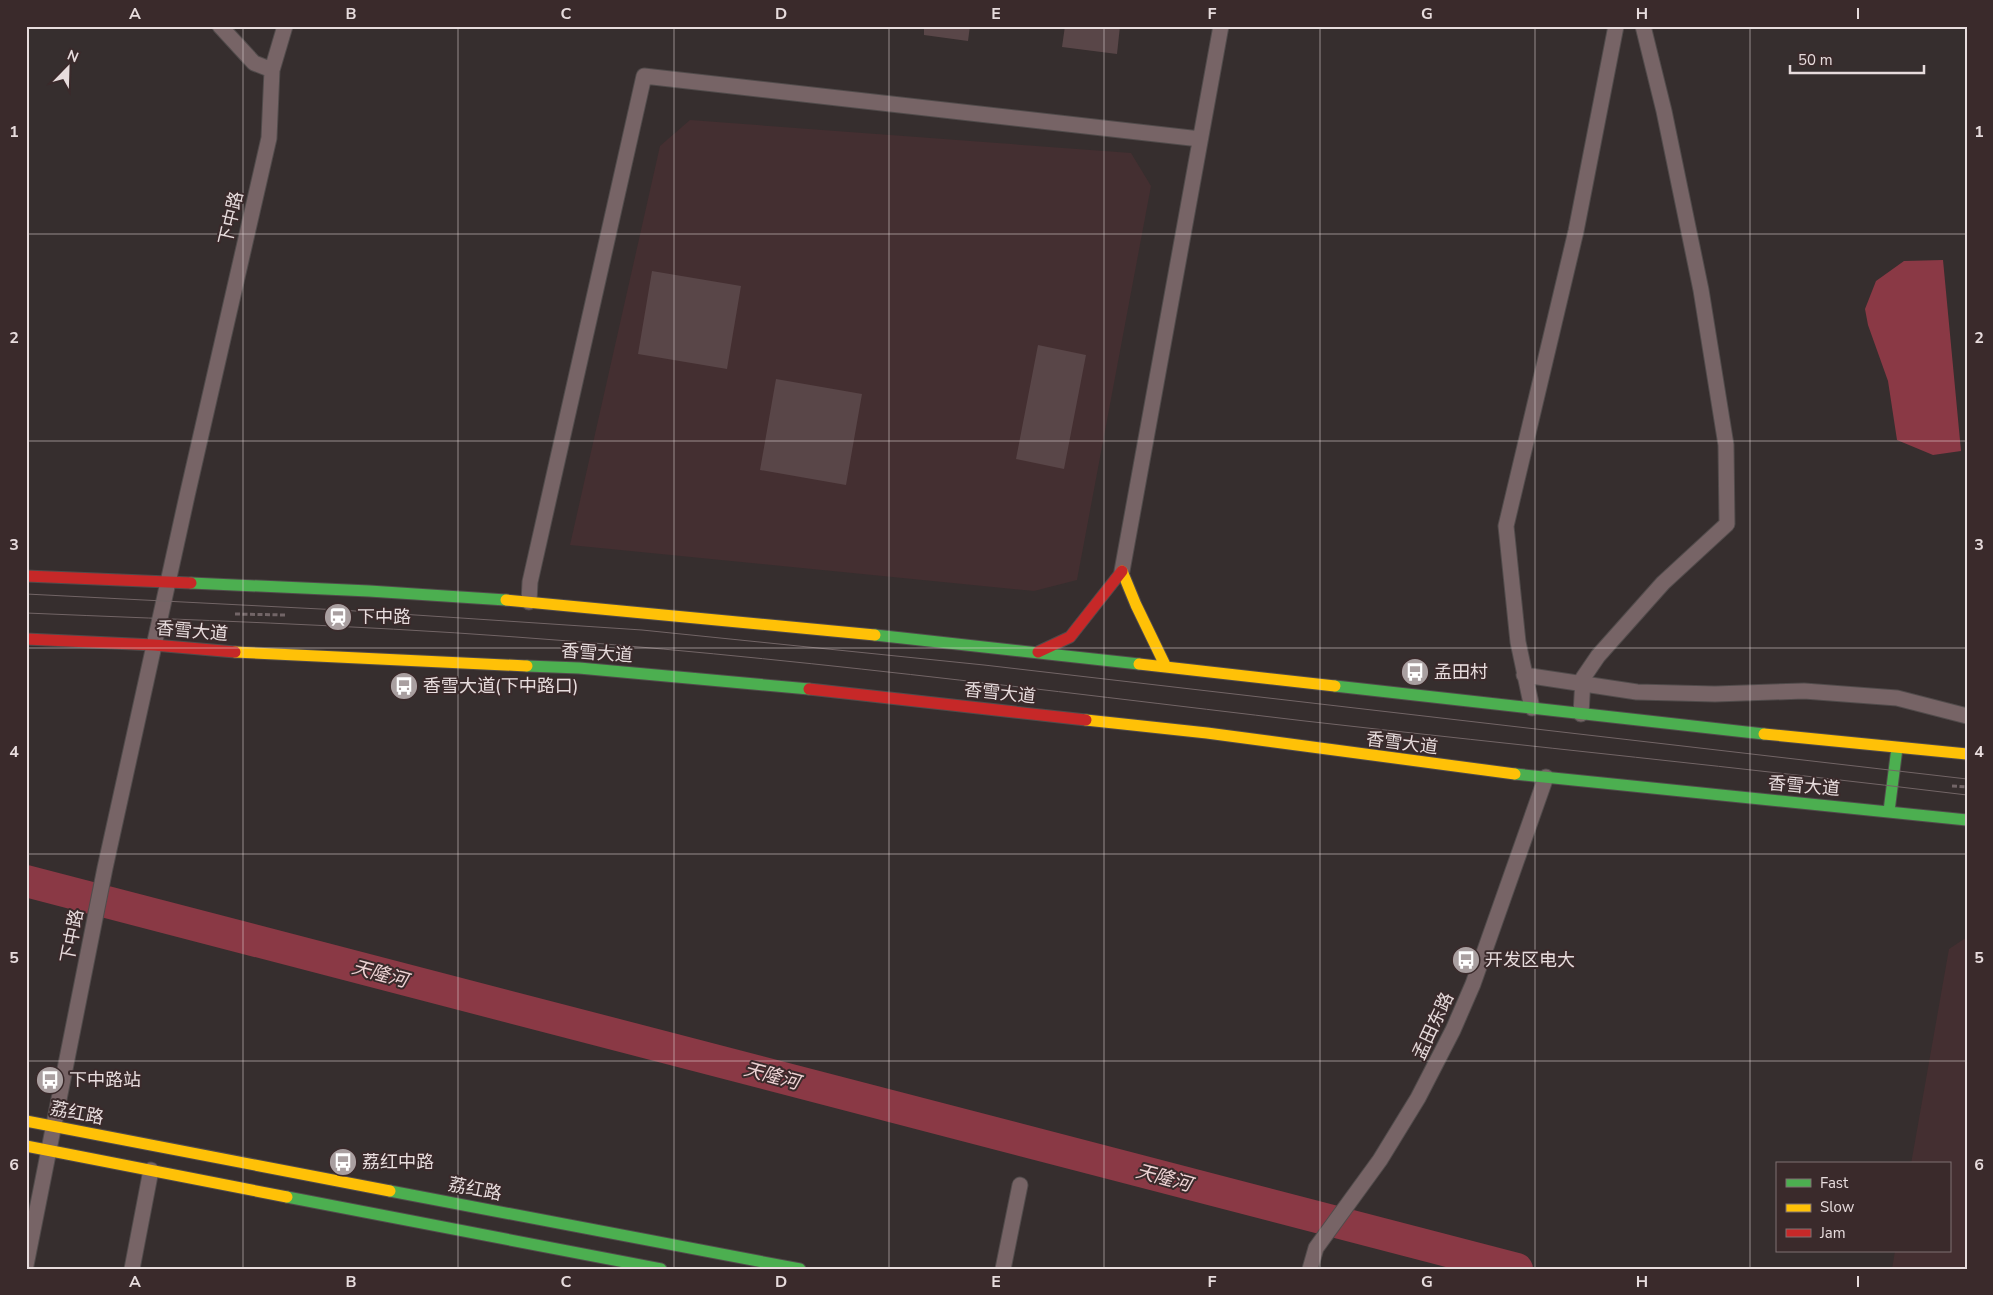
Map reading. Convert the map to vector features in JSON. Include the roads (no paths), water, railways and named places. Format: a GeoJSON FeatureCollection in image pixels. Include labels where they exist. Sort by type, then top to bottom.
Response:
{"type":"FeatureCollection","features":[{"type":"Feature","properties":{"kind":"main road"},"geometry":{"type":"LineString","coordinates":[[1037,652],[1070,637],[1122,571],[1166,667]]}},
{"type":"Feature","properties":{"kind":"main road"},"geometry":{"type":"LineString","coordinates":[[26,576],[436,594],[529,602],[779,625],[1037,652],[1581,714],[1967,754]]}},
{"type":"Feature","properties":{"kind":"main road","name":"香雪大道"},"geometry":{"type":"LineString","coordinates":[[26,639],[154,645],[244,652],[579,668],[698,679],[1207,733],[1350,754],[1546,777],[1967,820]]}},
{"type":"Feature","properties":{"kind":"main road"},"geometry":{"type":"LineString","coordinates":[[1889,812],[1897,748]]}},
{"type":"Feature","properties":{"kind":"main road","name":"荔红路"},"geometry":{"type":"LineString","coordinates":[[26,1121],[800,1269]]}},
{"type":"Feature","properties":{"kind":"main road"},"geometry":{"type":"LineString","coordinates":[[26,1146],[661,1269]]}},
{"type":"Feature","properties":{"kind":"street"},"geometry":{"type":"LineString","coordinates":[[220,26],[254,63],[272,70]]}},
{"type":"Feature","properties":{"kind":"street","name":"下中路"},"geometry":{"type":"LineString","coordinates":[[26,1265],[92,930],[168,581],[269,138],[272,70],[285,26]]}},
{"type":"Feature","properties":{"kind":"street"},"geometry":{"type":"LineString","coordinates":[[1122,571],[1221,26]]}},
{"type":"Feature","properties":{"kind":"street"},"geometry":{"type":"LineString","coordinates":[[1532,708],[1518,642],[1506,526],[1576,231],[1616,26]]}},
{"type":"Feature","properties":{"kind":"street"},"geometry":{"type":"LineString","coordinates":[[1581,714],[1583,678],[1598,656],[1662,584],[1727,524],[1726,446],[1701,290],[1664,110],[1643,26]]}},
{"type":"Feature","properties":{"kind":"street"},"geometry":{"type":"LineString","coordinates":[[529,602],[532,572],[644,76],[1200,139]]}},
{"type":"Feature","properties":{"kind":"street"},"geometry":{"type":"LineString","coordinates":[[1524,675],[1637,692],[1714,694],[1804,691],[1897,698],[1967,716]]}},
{"type":"Feature","properties":{"kind":"street","name":"孟田东路"},"geometry":{"type":"LineString","coordinates":[[1310,1269],[1316,1248],[1380,1160],[1418,1098],[1453,1030],[1473,984],[1546,777]]}},
{"type":"Feature","properties":{"kind":"street"},"geometry":{"type":"LineString","coordinates":[[132,1269],[151,1170]]}},
{"type":"Feature","properties":{"kind":"street"},"geometry":{"type":"LineString","coordinates":[[1002,1269],[1020,1185]]}},
{"type":"Feature","properties":{"kind":"waterway","name":"天隆河"},"geometry":{"type":"LineString","coordinates":[[26,881],[1517,1269]]}},
{"type":"Feature","properties":{"kind":"tram line"},"geometry":{"type":"LineString","coordinates":[[26,594],[340,610],[642,630],[984,665],[1967,779]]}},
{"type":"Feature","properties":{"kind":"tram line"},"geometry":{"type":"LineString","coordinates":[[26,613],[394,629],[516,637],[713,654],[911,674],[1305,721],[1967,795]]}},
{"type":"Feature","properties":{"kind":"place","name":"下中路"},"geometry":{"type":"Point","coordinates":[338,617]}},
{"type":"Feature","properties":{"kind":"place","name":"孟田村"},"geometry":{"type":"Point","coordinates":[1415,672]}},
{"type":"Feature","properties":{"kind":"place","name":"香雪大道(下中路口)"},"geometry":{"type":"Point","coordinates":[404,686]}},
{"type":"Feature","properties":{"kind":"place","name":"开发区电大"},"geometry":{"type":"Point","coordinates":[1466,960]}},
{"type":"Feature","properties":{"kind":"place","name":"下中路站"},"geometry":{"type":"Point","coordinates":[50,1080]}},
{"type":"Feature","properties":{"kind":"place","name":"荔红中路"},"geometry":{"type":"Point","coordinates":[343,1162]}}]}
